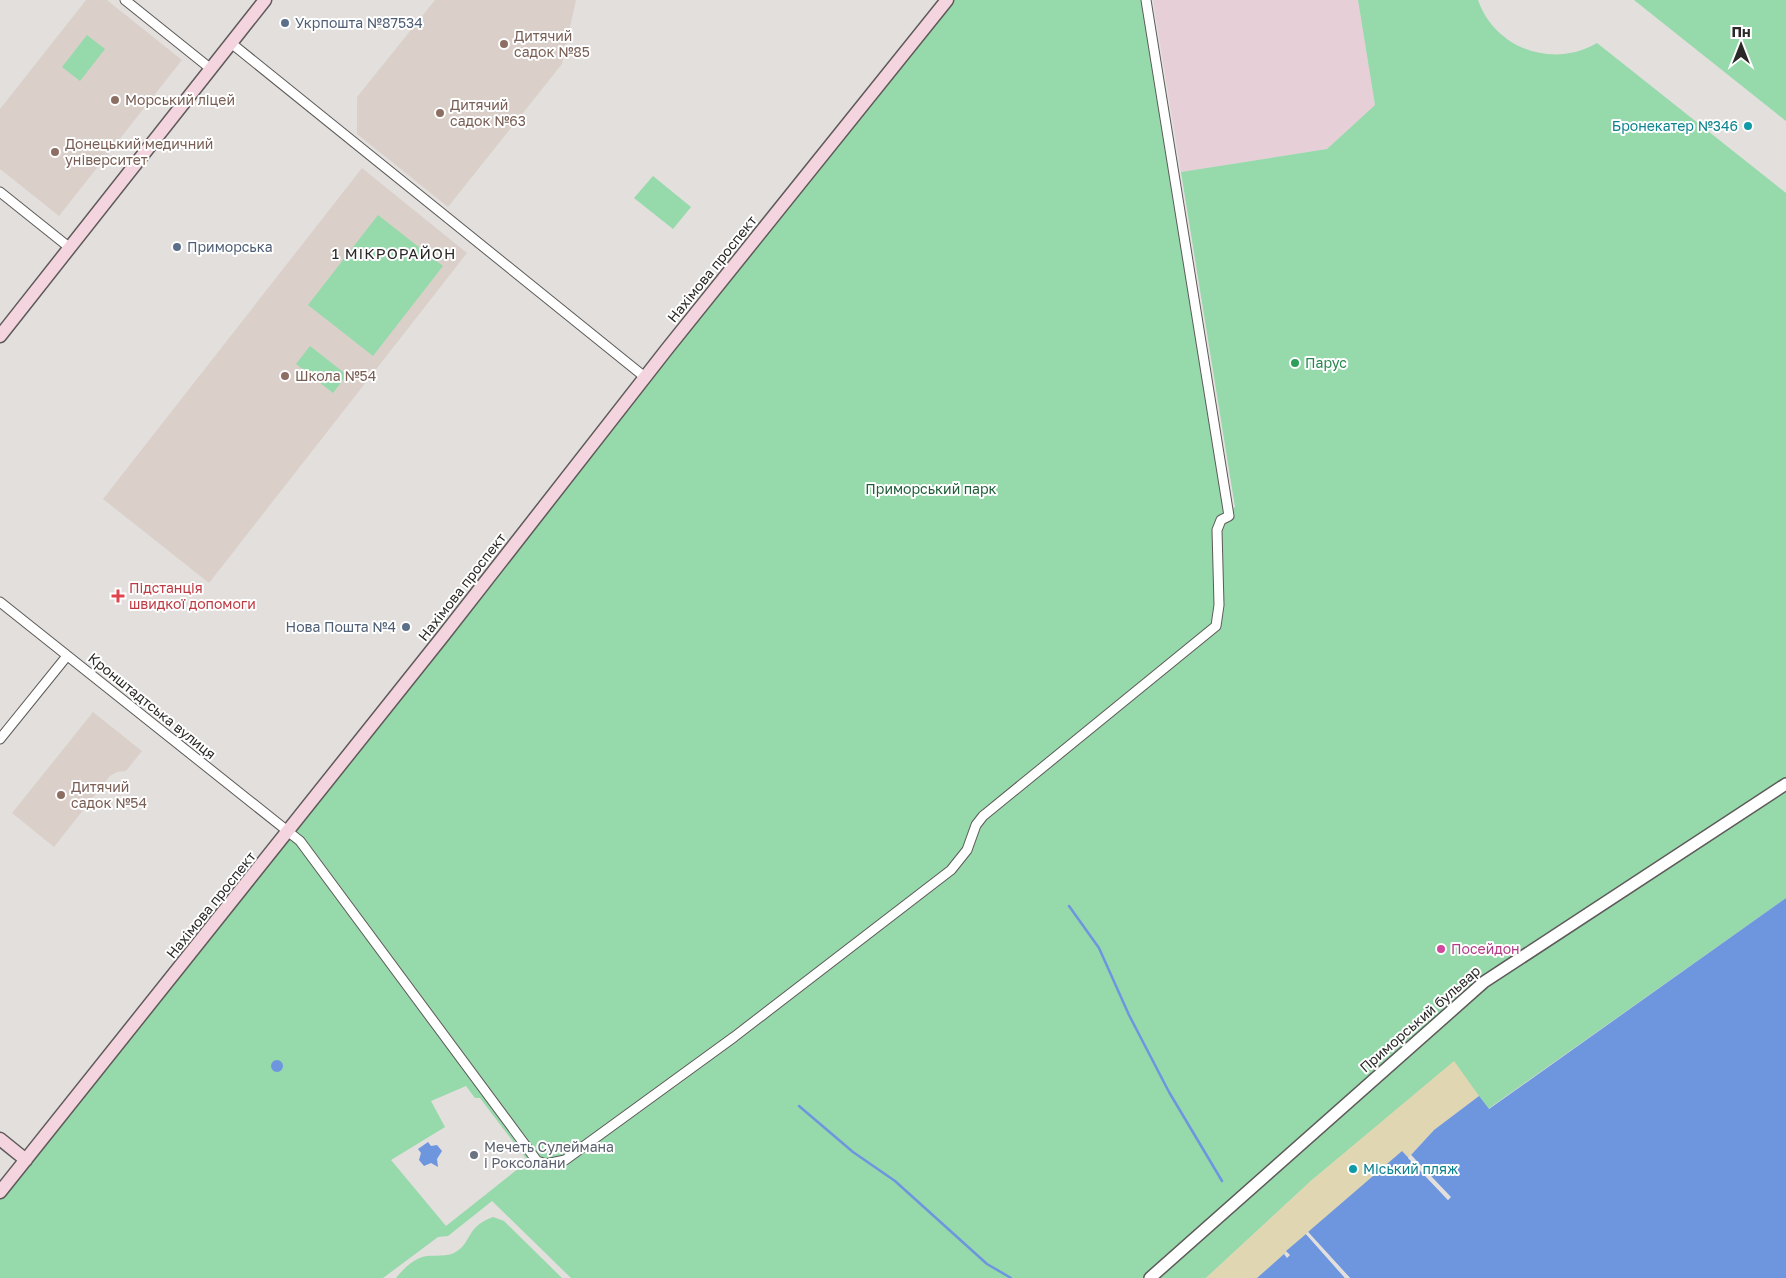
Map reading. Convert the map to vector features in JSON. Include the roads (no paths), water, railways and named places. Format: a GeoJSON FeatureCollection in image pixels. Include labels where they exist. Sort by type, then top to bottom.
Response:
{"type":"FeatureCollection","features":[{"type":"Feature","properties":{"kind":"main road"},"geometry":{"type":"LineString","coordinates":[[0,336],[265,0]]}},
{"type":"Feature","properties":{"kind":"main road","name":"Нахімова проспект"},"geometry":{"type":"LineString","coordinates":[[0,1192],[945,1]]}},
{"type":"Feature","properties":{"kind":"main road"},"geometry":{"type":"LineString","coordinates":[[0,1139],[26,1160]]}},
{"type":"Feature","properties":{"kind":"street"},"geometry":{"type":"LineString","coordinates":[[124,0],[211,69]]}},
{"type":"Feature","properties":{"kind":"street","name":"Кронштадтська вулиця"},"geometry":{"type":"LineString","coordinates":[[0,602],[287,832],[309,852],[537,1161],[555,1164],[572,1157],[718,1049],[950,870],[967,850],[976,825],[983,816],[1216,626],[1218,615],[1217,530],[1221,520],[1229,516],[1146,0]]}},
{"type":"Feature","properties":{"kind":"street"},"geometry":{"type":"LineString","coordinates":[[231,43],[646,378]]}},
{"type":"Feature","properties":{"kind":"street"},"geometry":{"type":"LineString","coordinates":[[0,192],[70,248]]}},
{"type":"Feature","properties":{"kind":"street"},"geometry":{"type":"LineString","coordinates":[[0,740],[67,656]]}},
{"type":"Feature","properties":{"kind":"street","name":"Приморський бульвар"},"geometry":{"type":"LineString","coordinates":[[1150,1278],[1484,982],[1786,784]]}},
{"type":"Feature","properties":{"kind":"water"},"geometry":{"type":"Polygon","coordinates":[[[1786,898],[1786,1278],[1350,1278],[1308,1232],[1402,1151],[1448,1200],[1450,1197],[1411,1155],[1434,1130],[1479,1096],[1489,1109],[1786,898]]]}},
{"type":"Feature","properties":{"kind":"water"},"geometry":{"type":"Polygon","coordinates":[[[275,1060],[279,1060],[283,1066],[279,1072],[275,1072],[271,1068],[271,1064],[275,1060]]]}},
{"type":"Feature","properties":{"kind":"water"},"geometry":{"type":"Polygon","coordinates":[[[428,1142],[431,1146],[437,1145],[442,1151],[437,1159],[438,1167],[431,1163],[424,1166],[419,1160],[421,1153],[418,1149],[428,1142]]]}},
{"type":"Feature","properties":{"kind":"water"},"geometry":{"type":"Polygon","coordinates":[[[1306,1234],[1345,1278],[1257,1278],[1284,1254],[1287,1258],[1290,1255],[1286,1251],[1306,1234]]]}},
{"type":"Feature","properties":{"kind":"waterway"},"geometry":{"type":"LineString","coordinates":[[1069,906],[1099,948],[1129,1015],[1169,1092],[1222,1181]]}},
{"type":"Feature","properties":{"kind":"waterway"},"geometry":{"type":"LineString","coordinates":[[799,1106],[853,1152],[895,1181],[987,1264],[1011,1278]]}},
{"type":"Feature","properties":{"kind":"place","name":"Укрпошта №87534"},"geometry":{"type":"Point","coordinates":[285,23]}},
{"type":"Feature","properties":{"kind":"place","name":"Дитячий садок №85"},"geometry":{"type":"Point","coordinates":[504,44]}},
{"type":"Feature","properties":{"kind":"place","name":"Морський ліцей"},"geometry":{"type":"Point","coordinates":[115,100]}},
{"type":"Feature","properties":{"kind":"place","name":"Дитячий садок №63"},"geometry":{"type":"Point","coordinates":[440,113]}},
{"type":"Feature","properties":{"kind":"place","name":"Бронекатер №346"},"geometry":{"type":"Point","coordinates":[1748,126]}},
{"type":"Feature","properties":{"kind":"place","name":"Донецький медичний університет"},"geometry":{"type":"Point","coordinates":[55,152]}},
{"type":"Feature","properties":{"kind":"place","name":"Приморська"},"geometry":{"type":"Point","coordinates":[177,247]}},
{"type":"Feature","properties":{"kind":"place","name":"Парус"},"geometry":{"type":"Point","coordinates":[1295,363]}},
{"type":"Feature","properties":{"kind":"place","name":"Школа №54"},"geometry":{"type":"Point","coordinates":[285,376]}},
{"type":"Feature","properties":{"kind":"place","name":"Підстанція швидкої допомоги"},"geometry":{"type":"Point","coordinates":[118,596]}},
{"type":"Feature","properties":{"kind":"place","name":"Нова Пошта №4"},"geometry":{"type":"Point","coordinates":[406,627]}},
{"type":"Feature","properties":{"kind":"place","name":"Дитячий садок №54"},"geometry":{"type":"Point","coordinates":[61,795]}},
{"type":"Feature","properties":{"kind":"place","name":"Посейдон"},"geometry":{"type":"Point","coordinates":[1441,949]}},
{"type":"Feature","properties":{"kind":"place","name":"Мечеть Сулеймана і Роксолани"},"geometry":{"type":"Point","coordinates":[474,1155]}},
{"type":"Feature","properties":{"kind":"place","name":"Міський пляж"},"geometry":{"type":"Point","coordinates":[1353,1169]}},
{"type":"Feature","properties":{"kind":"district","name":"1 МІКРОРАЙОН"},"geometry":{"type":"Point","coordinates":[394,254]}},
{"type":"Feature","properties":{"kind":"park label","name":"Приморський парк"},"geometry":{"type":"Point","coordinates":[931,489]}}]}
